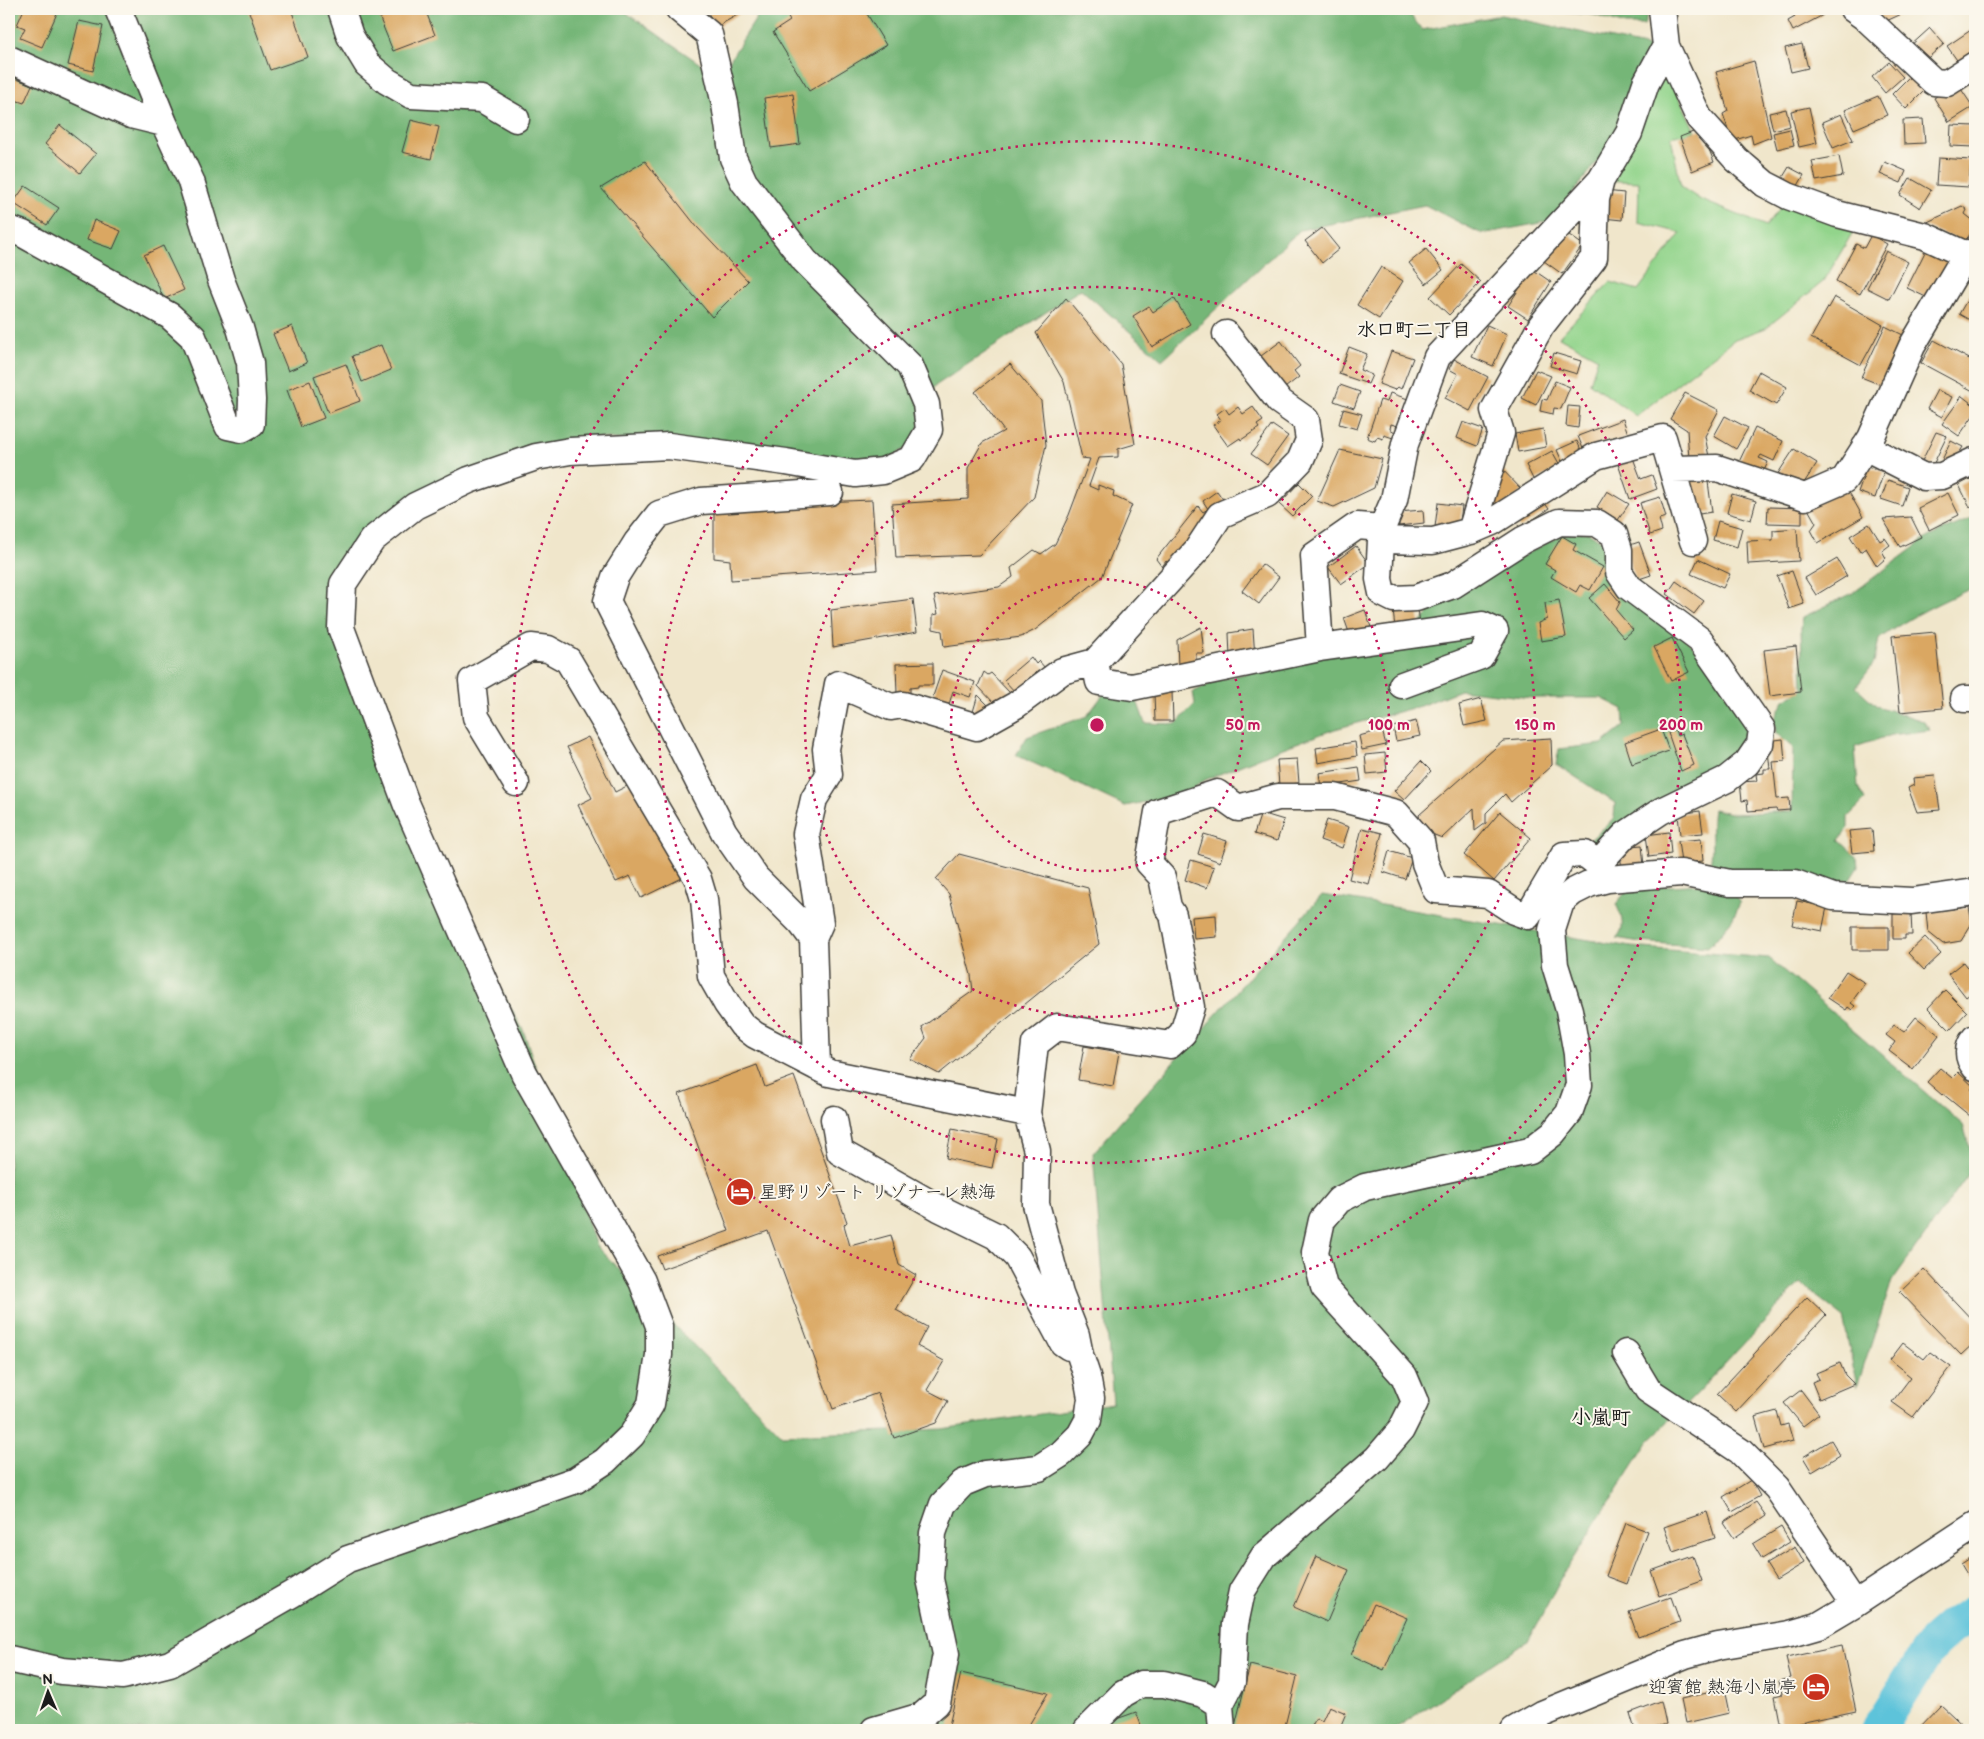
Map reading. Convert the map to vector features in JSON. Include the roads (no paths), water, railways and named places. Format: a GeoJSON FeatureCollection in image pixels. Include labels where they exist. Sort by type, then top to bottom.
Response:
{"type":"FeatureCollection","features":[{"type":"Feature","properties":{"kind":"street"},"geometry":{"type":"LineString","coordinates":[[9,230],[23,234],[170,316],[193,337],[228,426],[242,429],[251,424],[250,363],[240,328],[221,280],[191,182],[164,123],[118,9]]}},
{"type":"Feature","properties":{"kind":"street"},"geometry":{"type":"LineString","coordinates":[[341,9],[350,36],[367,64],[387,81],[411,95],[482,99],[516,119]]}},
{"type":"Feature","properties":{"kind":"street"},"geometry":{"type":"LineString","coordinates":[[9,1659],[62,1670],[123,1676],[170,1664],[292,1594],[348,1559],[576,1480],[605,1461],[632,1435],[651,1404],[659,1355],[659,1326],[642,1281],[524,1073],[406,802],[341,628],[343,584],[372,540],[415,506],[469,480],[536,456],[570,451],[669,446],[786,462],[855,474],[883,471],[912,459],[929,430],[926,404],[910,366],[805,260],[744,182],[733,158],[725,104],[709,34],[679,9]]}},
{"type":"Feature","properties":{"kind":"street"},"geometry":{"type":"LineString","coordinates":[[1662,9],[1666,46],[1699,118],[1736,159],[1765,184],[1788,196],[1837,214],[1925,236],[1971,256],[1912,346],[1865,447],[1844,480],[1805,497],[1717,468],[1672,469]]}},
{"type":"Feature","properties":{"kind":"street"},"geometry":{"type":"LineString","coordinates":[[1853,9],[1867,19],[1934,82],[1947,83],[1975,65]]}},
{"type":"Feature","properties":{"kind":"street"},"geometry":{"type":"LineString","coordinates":[[1222,1730],[1220,1705],[1232,1682],[1235,1624],[1242,1591],[1264,1556],[1377,1458],[1402,1430],[1415,1402],[1404,1376],[1324,1287],[1315,1252],[1322,1220],[1339,1200],[1365,1187],[1530,1151],[1553,1133],[1569,1113],[1579,1085],[1577,1054],[1569,1010],[1555,965],[1552,930],[1562,902],[1573,892],[1589,884],[1603,871],[1625,836],[1661,811],[1727,779],[1747,762],[1760,744],[1762,729],[1700,640],[1629,587],[1619,572],[1619,550],[1614,534],[1597,523],[1559,522],[1523,540],[1453,584],[1416,598],[1394,599],[1382,594],[1379,579],[1381,534],[1394,500],[1405,444],[1437,357],[1601,180],[1629,133],[1646,83],[1666,46]]}},
{"type":"Feature","properties":{"kind":"street"},"geometry":{"type":"LineString","coordinates":[[9,59],[131,115],[164,123]]}},
{"type":"Feature","properties":{"kind":"street"},"geometry":{"type":"LineString","coordinates":[[1471,531],[1501,432],[1494,410],[1541,326],[1594,258],[1596,198],[1601,180]]}},
{"type":"Feature","properties":{"kind":"street"},"geometry":{"type":"LineString","coordinates":[[817,1067],[813,939],[820,922],[806,834],[814,799],[829,775],[826,749],[838,684],[891,707],[904,705],[978,727],[1016,705],[1062,671],[1095,662],[1197,550],[1220,515],[1267,495],[1300,461],[1309,440],[1306,420],[1279,401],[1226,334]]}},
{"type":"Feature","properties":{"kind":"street"},"geometry":{"type":"LineString","coordinates":[[1320,648],[1314,556],[1357,526],[1381,534],[1433,541],[1471,531],[1492,522],[1596,456],[1663,438],[1693,541]]}},
{"type":"Feature","properties":{"kind":"street"},"geometry":{"type":"LineString","coordinates":[[1865,447],[1924,477],[1942,476],[1974,461]]}},
{"type":"Feature","properties":{"kind":"street"},"geometry":{"type":"LineString","coordinates":[[813,939],[801,922],[756,878],[724,832],[607,601],[615,576],[637,542],[659,514],[701,501],[830,492]]}},
{"type":"Feature","properties":{"kind":"street"},"geometry":{"type":"LineString","coordinates":[[1095,662],[1099,682],[1132,687],[1320,648],[1482,625],[1495,631],[1482,656],[1402,685]]}},
{"type":"Feature","properties":{"kind":"street"},"geometry":{"type":"LineString","coordinates":[[516,784],[476,717],[472,681],[531,647],[548,648],[568,660],[698,879],[704,899],[711,976],[742,1025],[755,1035],[829,1072],[1027,1113]]}},
{"type":"Feature","properties":{"kind":"street"},"geometry":{"type":"LineString","coordinates":[[874,1730],[922,1716],[937,1703],[946,1654],[930,1579],[933,1533],[943,1504],[963,1483],[986,1474],[1039,1468],[1061,1454],[1080,1435],[1088,1420],[1091,1398],[1087,1376],[1076,1335],[1060,1294],[1036,1204],[1037,1151],[1027,1113],[1035,1044],[1057,1027],[1170,1045],[1183,1033],[1191,1007],[1173,915],[1168,908],[1162,876],[1149,863],[1158,812],[1217,793],[1238,808],[1278,797],[1335,797],[1359,802],[1396,813],[1420,841],[1425,862],[1436,890],[1488,894],[1514,911],[1528,916],[1564,855],[1585,854],[1603,871],[1680,873],[1730,883],[1795,883],[1833,898],[1912,901],[1975,892]]}},
{"type":"Feature","properties":{"kind":"street"},"geometry":{"type":"LineString","coordinates":[[1975,1038],[1970,1043],[1969,1055],[1975,1067]]}},
{"type":"Feature","properties":{"kind":"street"},"geometry":{"type":"LineString","coordinates":[[834,1119],[840,1152],[939,1208],[996,1236],[1017,1258],[1063,1343],[1080,1355]]}},
{"type":"Feature","properties":{"kind":"street"},"geometry":{"type":"LineString","coordinates":[[1626,1354],[1648,1390],[1740,1451],[1777,1488],[1856,1604]]}},
{"type":"Feature","properties":{"kind":"street"},"geometry":{"type":"LineString","coordinates":[[1514,1730],[1542,1714],[1685,1655],[1718,1646],[1790,1634],[1818,1626],[1856,1604],[1975,1525]]}},
{"type":"Feature","properties":{"kind":"street"},"geometry":{"type":"LineString","coordinates":[[1087,1730],[1123,1694],[1141,1684],[1164,1684],[1203,1694],[1220,1705]]}},
{"type":"Feature","properties":{"kind":"waterway"},"geometry":{"type":"LineString","coordinates":[[1878,1730],[1934,1641],[1951,1626],[1975,1613]]}},
{"type":"Feature","properties":{"kind":"place","name":"星野リゾート リゾナーレ熱海"},"geometry":{"type":"Point","coordinates":[740,1192]}},
{"type":"Feature","properties":{"kind":"place","name":"迎賓館 熱海小嵐亭"},"geometry":{"type":"Point","coordinates":[1816,1687]}},
{"type":"Feature","properties":{"kind":"district","name":"水口町二丁目"},"geometry":{"type":"Point","coordinates":[1414,330]}},
{"type":"Feature","properties":{"kind":"district","name":"小嵐町"},"geometry":{"type":"Point","coordinates":[1601,1418]}}]}
